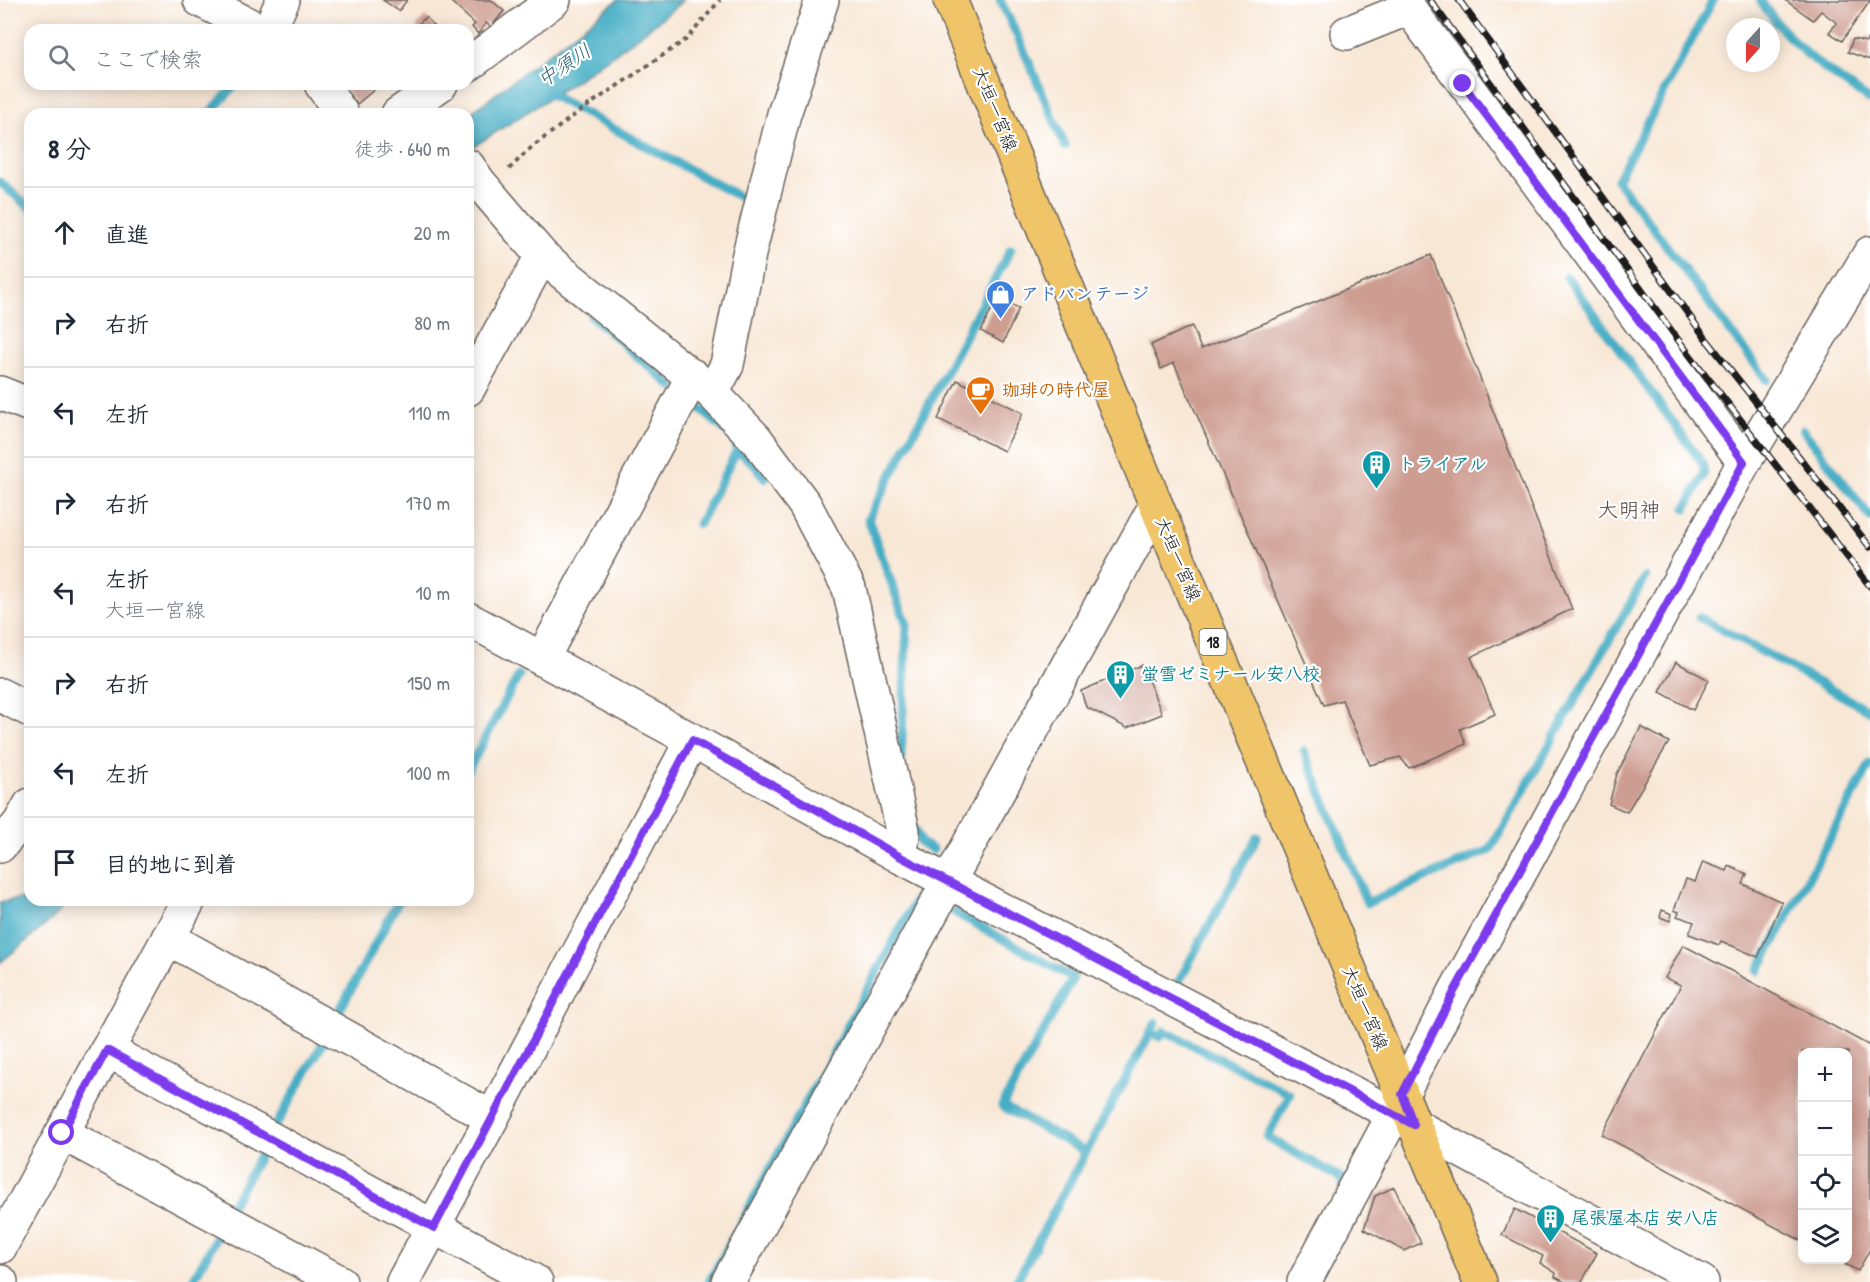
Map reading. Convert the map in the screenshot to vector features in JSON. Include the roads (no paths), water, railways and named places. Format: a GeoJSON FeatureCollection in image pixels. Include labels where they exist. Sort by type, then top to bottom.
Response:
{"type":"FeatureCollection","features":[{"type":"Feature","properties":{"kind":"main road","name":"大垣一宮線"},"geometry":{"type":"LineString","coordinates":[[951,0],[1403,1111],[1480,1282]]}},
{"type":"Feature","properties":{"kind":"street"},"geometry":{"type":"LineString","coordinates":[[200,0],[247,24]]}},
{"type":"Feature","properties":{"kind":"street"},"geometry":{"type":"LineString","coordinates":[[272,24],[283,0]]}},
{"type":"Feature","properties":{"kind":"street"},"geometry":{"type":"LineString","coordinates":[[474,60],[554,0]]}},
{"type":"Feature","properties":{"kind":"street"},"geometry":{"type":"LineString","coordinates":[[542,660],[702,385],[727,365],[749,254],[784,114],[822,0]]}},
{"type":"Feature","properties":{"kind":"street"},"geometry":{"type":"LineString","coordinates":[[1347,33],[1409,8],[1744,462]]}},
{"type":"Feature","properties":{"kind":"street"},"geometry":{"type":"LineString","coordinates":[[325,90],[338,108]]}},
{"type":"Feature","properties":{"kind":"street"},"geometry":{"type":"LineString","coordinates":[[478,179],[542,256],[702,385],[756,439],[805,505],[849,588],[903,831],[901,857]]}},
{"type":"Feature","properties":{"kind":"street"},"geometry":{"type":"LineString","coordinates":[[1305,1282],[1403,1111],[1455,990],[1744,462],[1870,253]]}},
{"type":"Feature","properties":{"kind":"street"},"geometry":{"type":"LineString","coordinates":[[474,378],[542,256]]}},
{"type":"Feature","properties":{"kind":"street"},"geometry":{"type":"LineString","coordinates":[[0,393],[24,403]]}},
{"type":"Feature","properties":{"kind":"street"},"geometry":{"type":"LineString","coordinates":[[728,1282],[1156,505]]}},
{"type":"Feature","properties":{"kind":"street"},"geometry":{"type":"LineString","coordinates":[[474,622],[692,740],[901,857],[1403,1111],[1702,1282]]}},
{"type":"Feature","properties":{"kind":"street"},"geometry":{"type":"LineString","coordinates":[[0,695],[24,707]]}},
{"type":"Feature","properties":{"kind":"street"},"geometry":{"type":"LineString","coordinates":[[403,1282],[434,1228],[692,740]]}},
{"type":"Feature","properties":{"kind":"street"},"geometry":{"type":"LineString","coordinates":[[0,846],[24,816]]}},
{"type":"Feature","properties":{"kind":"street"},"geometry":{"type":"LineString","coordinates":[[0,1247],[186,906]]}},
{"type":"Feature","properties":{"kind":"street"},"geometry":{"type":"LineString","coordinates":[[168,939],[492,1119]]}},
{"type":"Feature","properties":{"kind":"street"},"geometry":{"type":"LineString","coordinates":[[107,1050],[536,1282]]}},
{"type":"Feature","properties":{"kind":"street"},"geometry":{"type":"LineString","coordinates":[[62,1133],[340,1282]]}},
{"type":"Feature","properties":{"kind":"water","name":"中須川"},"geometry":{"type":"Polygon","coordinates":[[[618,0],[684,0],[606,60],[474,146],[474,110],[618,0]]]}},
{"type":"Feature","properties":{"kind":"water"},"geometry":{"type":"Polygon","coordinates":[[[24,898],[24,906],[66,906],[0,963],[0,902],[24,898]]]}},
{"type":"Feature","properties":{"kind":"waterway"},"geometry":{"type":"LineString","coordinates":[[1000,0],[1065,146]]}},
{"type":"Feature","properties":{"kind":"waterway"},"geometry":{"type":"LineString","coordinates":[[1713,0],[1617,180],[1767,380]]}},
{"type":"Feature","properties":{"kind":"waterway"},"geometry":{"type":"LineString","coordinates":[[1760,0],[1784,31],[1809,56],[1870,100]]}},
{"type":"Feature","properties":{"kind":"waterway"},"geometry":{"type":"LineString","coordinates":[[214,108],[231,90]]}},
{"type":"Feature","properties":{"kind":"waterway","name":"中須川"},"geometry":{"type":"LineString","coordinates":[[542,90],[751,203],[750,207]]}},
{"type":"Feature","properties":{"kind":"waterway"},"geometry":{"type":"LineString","coordinates":[[0,182],[24,203]]}},
{"type":"Feature","properties":{"kind":"waterway"},"geometry":{"type":"LineString","coordinates":[[901,759],[907,625],[868,519],[1011,249]]}},
{"type":"Feature","properties":{"kind":"waterway"},"geometry":{"type":"LineString","coordinates":[[1567,277],[1703,464],[1704,474],[1686,508]]}},
{"type":"Feature","properties":{"kind":"waterway"},"geometry":{"type":"LineString","coordinates":[[591,316],[673,387]]}},
{"type":"Feature","properties":{"kind":"waterway"},"geometry":{"type":"LineString","coordinates":[[695,404],[734,438],[737,450],[699,524]]}},
{"type":"Feature","properties":{"kind":"waterway"},"geometry":{"type":"LineString","coordinates":[[1803,430],[1870,517]]}},
{"type":"Feature","properties":{"kind":"waterway"},"geometry":{"type":"LineString","coordinates":[[737,450],[754,464],[765,478]]}},
{"type":"Feature","properties":{"kind":"waterway"},"geometry":{"type":"LineString","coordinates":[[1304,751],[1367,903],[1490,850],[1645,577]]}},
{"type":"Feature","properties":{"kind":"waterway"},"geometry":{"type":"LineString","coordinates":[[1699,617],[1870,711]]}},
{"type":"Feature","properties":{"kind":"waterway"},"geometry":{"type":"LineString","coordinates":[[474,759],[519,675]]}},
{"type":"Feature","properties":{"kind":"waterway"},"geometry":{"type":"LineString","coordinates":[[1758,971],[1870,764]]}},
{"type":"Feature","properties":{"kind":"waterway"},"geometry":{"type":"LineString","coordinates":[[914,828],[921,843],[933,850]]}},
{"type":"Feature","properties":{"kind":"waterway"},"geometry":{"type":"LineString","coordinates":[[1179,981],[1257,837]]}},
{"type":"Feature","properties":{"kind":"waterway"},"geometry":{"type":"LineString","coordinates":[[709,1282],[917,898]]}},
{"type":"Feature","properties":{"kind":"waterway"},"geometry":{"type":"LineString","coordinates":[[336,1017],[396,906]]}},
{"type":"Feature","properties":{"kind":"waterway"},"geometry":{"type":"LineString","coordinates":[[954,912],[1073,978],[1002,1106],[1086,1152]]}},
{"type":"Feature","properties":{"kind":"waterway"},"geometry":{"type":"LineString","coordinates":[[1016,1282],[1156,1022]]}},
{"type":"Feature","properties":{"kind":"waterway"},"geometry":{"type":"LineString","coordinates":[[1150,1032],[1160,1037],[1164,1031],[1290,1094],[1267,1137],[1346,1181],[1343,1186]]}},
{"type":"Feature","properties":{"kind":"waterway"},"geometry":{"type":"LineString","coordinates":[[276,1125],[324,1041]]}},
{"type":"Feature","properties":{"kind":"waterway"},"geometry":{"type":"LineString","coordinates":[[232,1205],[264,1148]]}},
{"type":"Feature","properties":{"kind":"waterway"},"geometry":{"type":"LineString","coordinates":[[192,1282],[217,1236]]}},
{"type":"Feature","properties":{"kind":"railway"},"geometry":{"type":"LineString","coordinates":[[1430,0],[1679,341],[1870,586]]}},
{"type":"Feature","properties":{"kind":"railway"},"geometry":{"type":"LineString","coordinates":[[1459,0],[1707,340],[1870,547]]}},
{"type":"Feature","properties":{"kind":"place","name":"アドバンテージ"},"geometry":{"type":"Point","coordinates":[1000,320]}},
{"type":"Feature","properties":{"kind":"place","name":"珈琲の時代屋"},"geometry":{"type":"Point","coordinates":[981,416]}},
{"type":"Feature","properties":{"kind":"place","name":"トライアル"},"geometry":{"type":"Point","coordinates":[1377,490]}},
{"type":"Feature","properties":{"kind":"place","name":"蛍雪ゼミナール安八校"},"geometry":{"type":"Point","coordinates":[1120,700]}},
{"type":"Feature","properties":{"kind":"place","name":"尾張屋本店 安八店"},"geometry":{"type":"Point","coordinates":[1550,1244]}},
{"type":"Feature","properties":{"kind":"district","name":"大明神"},"geometry":{"type":"Point","coordinates":[1629,510]}}]}
